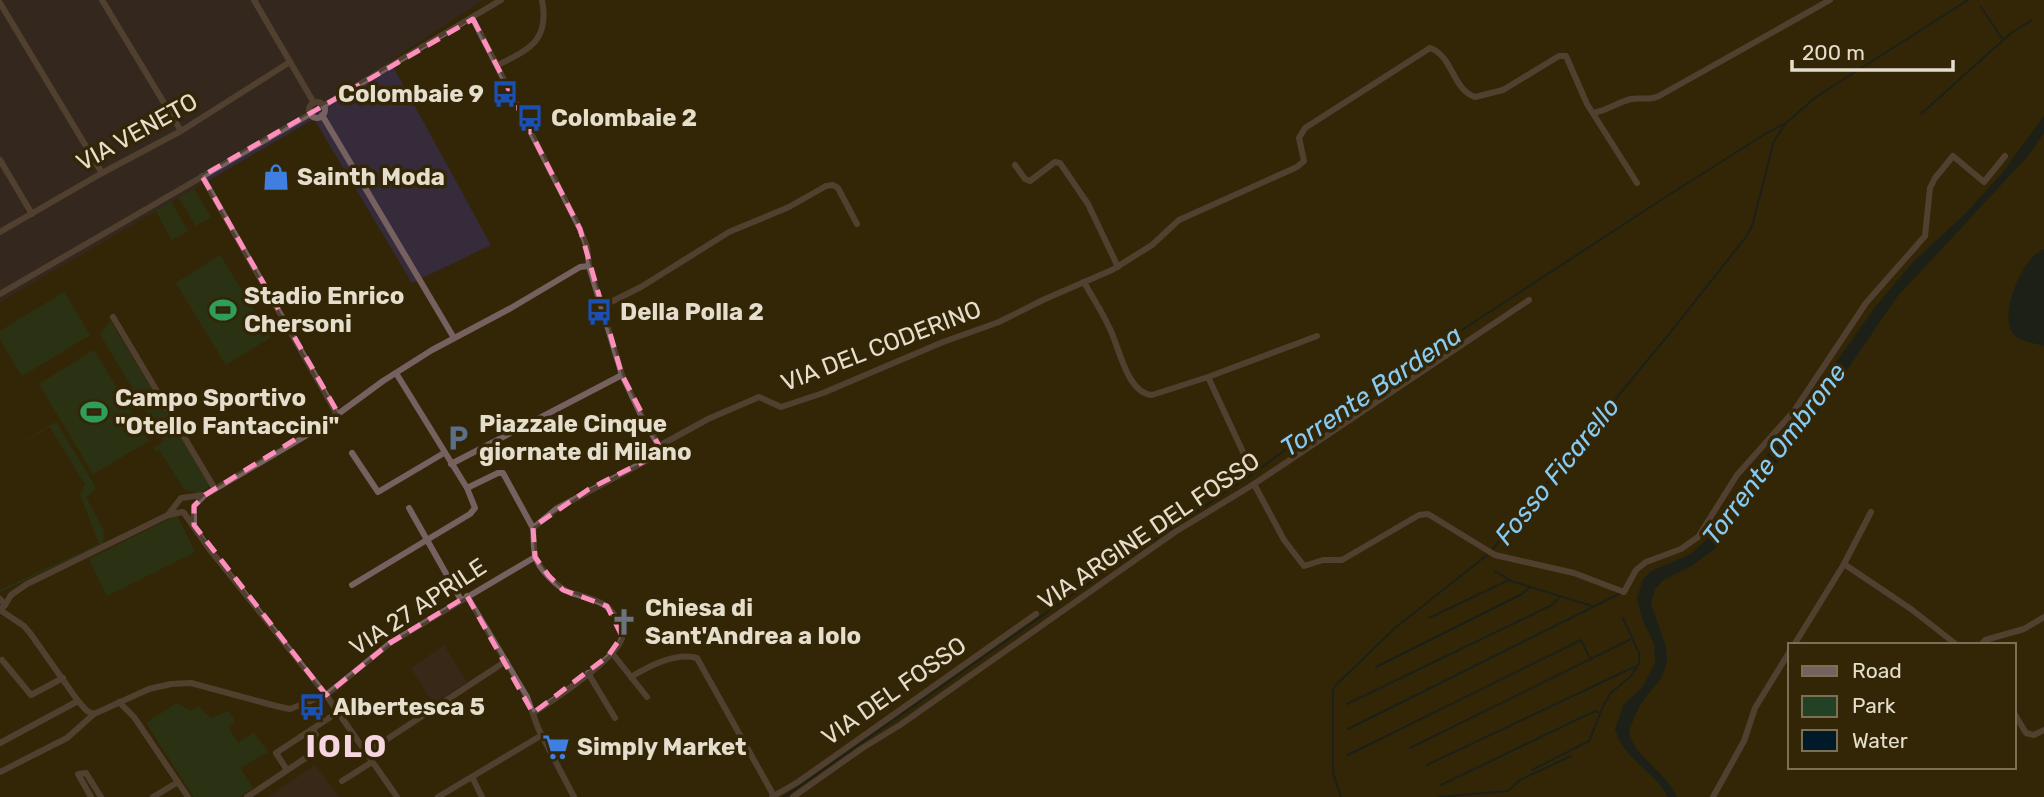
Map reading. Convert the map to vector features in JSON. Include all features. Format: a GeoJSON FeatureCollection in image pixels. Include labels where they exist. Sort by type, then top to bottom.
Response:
{"type":"FeatureCollection","features":[{"type":"Feature","properties":{"kind":"street"},"geometry":{"type":"LineString","coordinates":[[102,0],[181,131]]}},
{"type":"Feature","properties":{"kind":"street"},"geometry":{"type":"LineString","coordinates":[[254,0],[314,103],[323,106],[501,0]]}},
{"type":"Feature","properties":{"kind":"street"},"geometry":{"type":"LineString","coordinates":[[498,65],[530,48],[540,37],[543,27],[542,0]]}},
{"type":"Feature","properties":{"kind":"street"},"geometry":{"type":"LineString","coordinates":[[1637,183],[1593,113],[1633,98],[1651,100],[1660,96],[1830,0]]}},
{"type":"Feature","properties":{"kind":"street"},"geometry":{"type":"LineString","coordinates":[[0,3],[102,173]]}},
{"type":"Feature","properties":{"kind":"street"},"geometry":{"type":"LineString","coordinates":[[473,19],[580,229],[622,375],[640,415],[659,446],[655,456],[567,502],[533,528]]}},
{"type":"Feature","properties":{"kind":"street","name":"VIA DEL CODERINO"},"geometry":{"type":"LineString","coordinates":[[659,446],[708,419],[759,397],[781,407],[823,393],[943,342],[999,322],[1118,267],[1152,244],[1180,219],[1297,167],[1304,161],[1299,138],[1305,128],[1426,49],[1434,49],[1443,54],[1465,91],[1475,97],[1503,90],[1559,56],[1566,57],[1593,113]]}},
{"type":"Feature","properties":{"kind":"street","name":"VIA VENETO"},"geometry":{"type":"LineString","coordinates":[[0,232],[181,131],[290,62]]}},
{"type":"Feature","properties":{"kind":"street"},"geometry":{"type":"LineString","coordinates":[[314,103],[309,107],[310,114],[316,118],[322,115]]}},
{"type":"Feature","properties":{"kind":"street"},"geometry":{"type":"LineString","coordinates":[[323,106],[322,115],[454,338]]}},
{"type":"Feature","properties":{"kind":"street"},"geometry":{"type":"LineString","coordinates":[[0,294],[310,114]]}},
{"type":"Feature","properties":{"kind":"street"},"geometry":{"type":"LineString","coordinates":[[1254,484],[1284,540],[1304,566],[1323,560],[1342,560],[1419,515],[1428,514],[1495,555],[1574,573],[1623,592],[1636,570],[1646,562],[1681,549],[1698,537],[1737,475],[1794,411],[1866,303],[1925,236],[1930,188],[1953,156],[1984,182],[2005,156]]}},
{"type":"Feature","properties":{"kind":"street"},"geometry":{"type":"LineString","coordinates":[[0,160],[32,214]]}},
{"type":"Feature","properties":{"kind":"street"},"geometry":{"type":"LineString","coordinates":[[1015,165],[1025,179],[1030,181],[1055,162],[1060,163],[1095,216],[1118,267]]}},
{"type":"Feature","properties":{"kind":"street"},"geometry":{"type":"LineString","coordinates":[[202,176],[337,414]]}},
{"type":"Feature","properties":{"kind":"street"},"geometry":{"type":"LineString","coordinates":[[603,306],[641,287],[729,232],[771,216],[826,186],[833,185],[838,188],[857,224]]}},
{"type":"Feature","properties":{"kind":"street"},"geometry":{"type":"LineString","coordinates":[[94,714],[78,701],[24,626],[1,603],[14,588],[168,515],[193,507],[205,495],[319,428],[396,373],[580,267],[589,266]]}},
{"type":"Feature","properties":{"kind":"street"},"geometry":{"type":"LineString","coordinates":[[1084,282],[1111,330],[1119,357],[1140,391],[1152,395],[1317,336]]}},
{"type":"Feature","properties":{"kind":"street","name":"VIA ARGINE DEL FOSSO"},"geometry":{"type":"LineString","coordinates":[[793,797],[861,749],[901,725],[1105,579],[1254,484],[1529,300]]}},
{"type":"Feature","properties":{"kind":"street"},"geometry":{"type":"LineString","coordinates":[[113,317],[215,489]]}},
{"type":"Feature","properties":{"kind":"street"},"geometry":{"type":"LineString","coordinates":[[352,585],[473,511],[474,504],[467,488],[396,373]]}},
{"type":"Feature","properties":{"kind":"street"},"geometry":{"type":"LineString","coordinates":[[451,464],[622,375]]}},
{"type":"Feature","properties":{"kind":"street"},"geometry":{"type":"LineString","coordinates":[[1208,377],[1250,467]]}},
{"type":"Feature","properties":{"kind":"street"},"geometry":{"type":"LineString","coordinates":[[352,453],[379,492],[444,453]]}},
{"type":"Feature","properties":{"kind":"street"},"geometry":{"type":"LineString","coordinates":[[467,488],[503,472],[533,528],[535,556],[549,576],[564,590],[603,604],[620,625],[622,636],[612,653],[564,693],[533,713]]}},
{"type":"Feature","properties":{"kind":"street"},"geometry":{"type":"LineString","coordinates":[[205,495],[181,498],[181,510],[326,695],[397,797]]}},
{"type":"Feature","properties":{"kind":"street"},"geometry":{"type":"LineString","coordinates":[[189,497],[193,500],[194,525]]}},
{"type":"Feature","properties":{"kind":"street"},"geometry":{"type":"LineString","coordinates":[[409,508],[527,697],[542,735],[574,797]]}},
{"type":"Feature","properties":{"kind":"street"},"geometry":{"type":"LineString","coordinates":[[1795,643],[1844,564],[1871,512]]}},
{"type":"Feature","properties":{"kind":"street","name":"VIA 27 APRILE"},"geometry":{"type":"LineString","coordinates":[[0,772],[60,742],[94,714],[149,689],[191,683],[290,709],[326,695],[390,643],[535,556]]}},
{"type":"Feature","properties":{"kind":"street"},"geometry":{"type":"LineString","coordinates":[[1844,564],[1911,609],[1954,643]]}},
{"type":"Feature","properties":{"kind":"street","name":"VIA DEL FOSSO"},"geometry":{"type":"LineString","coordinates":[[773,797],[1036,614]]}},
{"type":"Feature","properties":{"kind":"street"},"geometry":{"type":"LineString","coordinates":[[1983,643],[2024,629],[2044,617]]}},
{"type":"Feature","properties":{"kind":"street"},"geometry":{"type":"LineString","coordinates":[[612,653],[647,697]]}},
{"type":"Feature","properties":{"kind":"street"},"geometry":{"type":"LineString","coordinates":[[1713,797],[1744,741],[1755,708],[1788,653]]}},
{"type":"Feature","properties":{"kind":"street"},"geometry":{"type":"LineString","coordinates":[[631,677],[660,662],[685,657],[696,658],[773,797]]}},
{"type":"Feature","properties":{"kind":"street"},"geometry":{"type":"LineString","coordinates":[[2,660],[31,695],[63,678]]}},
{"type":"Feature","properties":{"kind":"street"},"geometry":{"type":"LineString","coordinates":[[366,753],[506,661]]}},
{"type":"Feature","properties":{"kind":"street"},"geometry":{"type":"LineString","coordinates":[[588,673],[615,718]]}},
{"type":"Feature","properties":{"kind":"street"},"geometry":{"type":"LineString","coordinates":[[0,743],[78,701]]}},
{"type":"Feature","properties":{"kind":"street"},"geometry":{"type":"LineString","coordinates":[[119,702],[135,717],[188,797]]}},
{"type":"Feature","properties":{"kind":"street"},"geometry":{"type":"LineString","coordinates":[[287,770],[276,753],[338,712]]}},
{"type":"Feature","properties":{"kind":"street"},"geometry":{"type":"LineString","coordinates":[[2016,716],[2026,733],[2034,734],[2044,730]]}},
{"type":"Feature","properties":{"kind":"street"},"geometry":{"type":"LineString","coordinates":[[247,797],[322,747],[313,729]]}},
{"type":"Feature","properties":{"kind":"street"},"geometry":{"type":"LineString","coordinates":[[438,797],[542,735]]}},
{"type":"Feature","properties":{"kind":"street"},"geometry":{"type":"LineString","coordinates":[[342,781],[372,762]]}},
{"type":"Feature","properties":{"kind":"street"},"geometry":{"type":"LineString","coordinates":[[86,773],[100,794],[91,796],[78,777],[79,774],[86,773]]}},
{"type":"Feature","properties":{"kind":"street"},"geometry":{"type":"LineString","coordinates":[[472,777],[482,797]]}},
{"type":"Feature","properties":{"kind":"street"},"geometry":{"type":"LineString","coordinates":[[153,797],[178,782]]}},
{"type":"Feature","properties":{"kind":"highlighted area"},"geometry":{"type":"Polygon","coordinates":[[[473,19],[580,229],[622,375],[659,446],[655,456],[589,489],[533,527],[535,557],[549,576],[563,590],[607,606],[622,636],[608,656],[533,713],[467,596],[390,643],[326,695],[194,525],[194,506],[205,495],[338,413],[202,176],[473,19]]]}},
{"type":"Feature","properties":{"kind":"shaded area"},"geometry":{"type":"Polygon","coordinates":[[[0,0],[483,0],[390,61],[491,245],[412,283],[314,119],[0,302],[0,0]]]}},
{"type":"Feature","properties":{"kind":"shaded area"},"geometry":{"type":"Polygon","coordinates":[[[444,645],[467,682],[433,704],[411,668],[444,645]]]}},
{"type":"Feature","properties":{"kind":"shaded area"},"geometry":{"type":"Polygon","coordinates":[[[315,765],[339,797],[268,797],[315,765]]]}},
{"type":"Feature","properties":{"kind":"green space"},"geometry":{"type":"Polygon","coordinates":[[[194,189],[211,217],[196,226],[179,198],[194,189]]]}},
{"type":"Feature","properties":{"kind":"green space"},"geometry":{"type":"Polygon","coordinates":[[[171,202],[188,231],[172,240],[156,211],[171,202]]]}},
{"type":"Feature","properties":{"kind":"green space","name":"Stadio Enrico Chersoni"},"geometry":{"type":"Polygon","coordinates":[[[220,255],[271,337],[226,365],[176,283],[220,255]]]}},
{"type":"Feature","properties":{"kind":"green space"},"geometry":{"type":"Polygon","coordinates":[[[64,292],[90,335],[22,376],[0,339],[0,331],[64,292]]]}},
{"type":"Feature","properties":{"kind":"green space"},"geometry":{"type":"Polygon","coordinates":[[[108,317],[209,484],[208,488],[198,493],[185,490],[159,450],[153,449],[164,441],[100,334],[110,322],[108,317]]]}},
{"type":"Feature","properties":{"kind":"green space","name":"Campo Sportivo \"Otello Fantaccini\""},"geometry":{"type":"Polygon","coordinates":[[[94,350],[149,441],[93,474],[39,384],[94,350]]]}},
{"type":"Feature","properties":{"kind":"green space"},"geometry":{"type":"Polygon","coordinates":[[[56,422],[95,486],[95,490],[86,497],[104,531],[103,544],[0,592],[99,544],[80,494],[85,484],[50,427],[0,455],[56,422]]]}},
{"type":"Feature","properties":{"kind":"green space"},"geometry":{"type":"Polygon","coordinates":[[[177,515],[195,552],[107,596],[89,559],[177,515]]]}},
{"type":"Feature","properties":{"kind":"green space"},"geometry":{"type":"Polygon","coordinates":[[[177,703],[190,711],[199,707],[211,718],[229,711],[235,721],[228,727],[238,743],[254,733],[268,752],[240,768],[253,788],[239,797],[194,797],[146,723],[177,703]]]}},
{"type":"Feature","properties":{"kind":"water","name":"Torrente Ombrone"},"geometry":{"type":"Polygon","coordinates":[[[2044,116],[2044,133],[2028,156],[1897,297],[1804,433],[1760,482],[1716,548],[1690,567],[1665,579],[1655,589],[1651,604],[1666,646],[1667,661],[1662,677],[1640,705],[1629,730],[1636,748],[1666,780],[1677,797],[1668,797],[1625,749],[1615,729],[1624,704],[1641,689],[1655,663],[1654,644],[1642,619],[1637,598],[1643,579],[1653,570],[1691,554],[1712,534],[1746,479],[1786,433],[1875,307],[1914,261],[1966,213],[2002,173],[2044,116]]]}},
{"type":"Feature","properties":{"kind":"water"},"geometry":{"type":"Polygon","coordinates":[[[2044,249],[2044,346],[2016,337],[2009,325],[2008,314],[2010,301],[2021,274],[2036,254],[2044,249]]]}},
{"type":"Feature","properties":{"kind":"waterway","name":"Torrente Bardena"},"geometry":{"type":"LineString","coordinates":[[784,797],[1060,603],[1251,475],[1344,407],[1661,200],[1786,123],[1816,97],[1968,0]]}},
{"type":"Feature","properties":{"kind":"waterway"},"geometry":{"type":"LineString","coordinates":[[1981,7],[2003,40]]}},
{"type":"Feature","properties":{"kind":"waterway"},"geometry":{"type":"LineString","coordinates":[[1921,114],[2011,33],[2032,20]]}},
{"type":"Feature","properties":{"kind":"waterway","name":"Fosso Ficarello"},"geometry":{"type":"LineString","coordinates":[[1491,551],[1746,237],[1752,226],[1774,141],[1786,123]]}},
{"type":"Feature","properties":{"kind":"waterway","name":"Fosso Ficarello"},"geometry":{"type":"LineString","coordinates":[[1341,797],[1333,773],[1333,690],[1336,685],[1395,628],[1487,555]]}},
{"type":"Feature","properties":{"kind":"waterway"},"geometry":{"type":"LineString","coordinates":[[1495,571],[1511,581],[1592,606]]}},
{"type":"Feature","properties":{"kind":"waterway"},"geometry":{"type":"LineString","coordinates":[[1429,618],[1509,580]]}},
{"type":"Feature","properties":{"kind":"waterway"},"geometry":{"type":"LineString","coordinates":[[1376,667],[1522,594],[1530,587]]}},
{"type":"Feature","properties":{"kind":"waterway"},"geometry":{"type":"LineString","coordinates":[[1348,729],[1619,594]]}},
{"type":"Feature","properties":{"kind":"waterway"},"geometry":{"type":"LineString","coordinates":[[1347,704],[1552,605],[1561,596]]}},
{"type":"Feature","properties":{"kind":"waterway"},"geometry":{"type":"LineString","coordinates":[[1532,770],[1589,741],[1611,693],[1631,676],[1639,663],[1639,653],[1623,618]]}},
{"type":"Feature","properties":{"kind":"waterway"},"geometry":{"type":"LineString","coordinates":[[1410,748],[1633,638]]}},
{"type":"Feature","properties":{"kind":"waterway"},"geometry":{"type":"LineString","coordinates":[[1348,755],[1581,640],[1591,660]]}},
{"type":"Feature","properties":{"kind":"waterway"},"geometry":{"type":"LineString","coordinates":[[1427,765],[1634,667],[1637,669]]}},
{"type":"Feature","properties":{"kind":"waterway"},"geometry":{"type":"LineString","coordinates":[[1441,785],[1595,711],[1598,712]]}},
{"type":"Feature","properties":{"kind":"waterway"},"geometry":{"type":"LineString","coordinates":[[1439,797],[1508,791],[1520,780],[1571,756]]}},
{"type":"Feature","properties":{"kind":"place","name":"Colombaie 9"},"geometry":{"type":"Point","coordinates":[505,94]}},
{"type":"Feature","properties":{"kind":"place","name":"Colombaie 2"},"geometry":{"type":"Point","coordinates":[530,118]}},
{"type":"Feature","properties":{"kind":"place","name":"Sainth Moda"},"geometry":{"type":"Point","coordinates":[276,177]}},
{"type":"Feature","properties":{"kind":"place","name":"Stadio Enrico Chersoni"},"geometry":{"type":"Point","coordinates":[223,310]}},
{"type":"Feature","properties":{"kind":"place","name":"Della Polla 2"},"geometry":{"type":"Point","coordinates":[599,312]}},
{"type":"Feature","properties":{"kind":"place","name":"Campo Sportivo \"Otello Fantaccini\""},"geometry":{"type":"Point","coordinates":[94,412]}},
{"type":"Feature","properties":{"kind":"place","name":"Piazzale Cinque giornate di Milano"},"geometry":{"type":"Point","coordinates":[458,438]}},
{"type":"Feature","properties":{"kind":"place","name":"Chiesa di Sant'Andrea a Iolo"},"geometry":{"type":"Point","coordinates":[624,622]}},
{"type":"Feature","properties":{"kind":"place","name":"Albertesca 5"},"geometry":{"type":"Point","coordinates":[312,707]}},
{"type":"Feature","properties":{"kind":"place","name":"Simply Market"},"geometry":{"type":"Point","coordinates":[556,747]}},
{"type":"Feature","properties":{"kind":"district","name":"IOLO"},"geometry":{"type":"Point","coordinates":[347,746]}}]}
